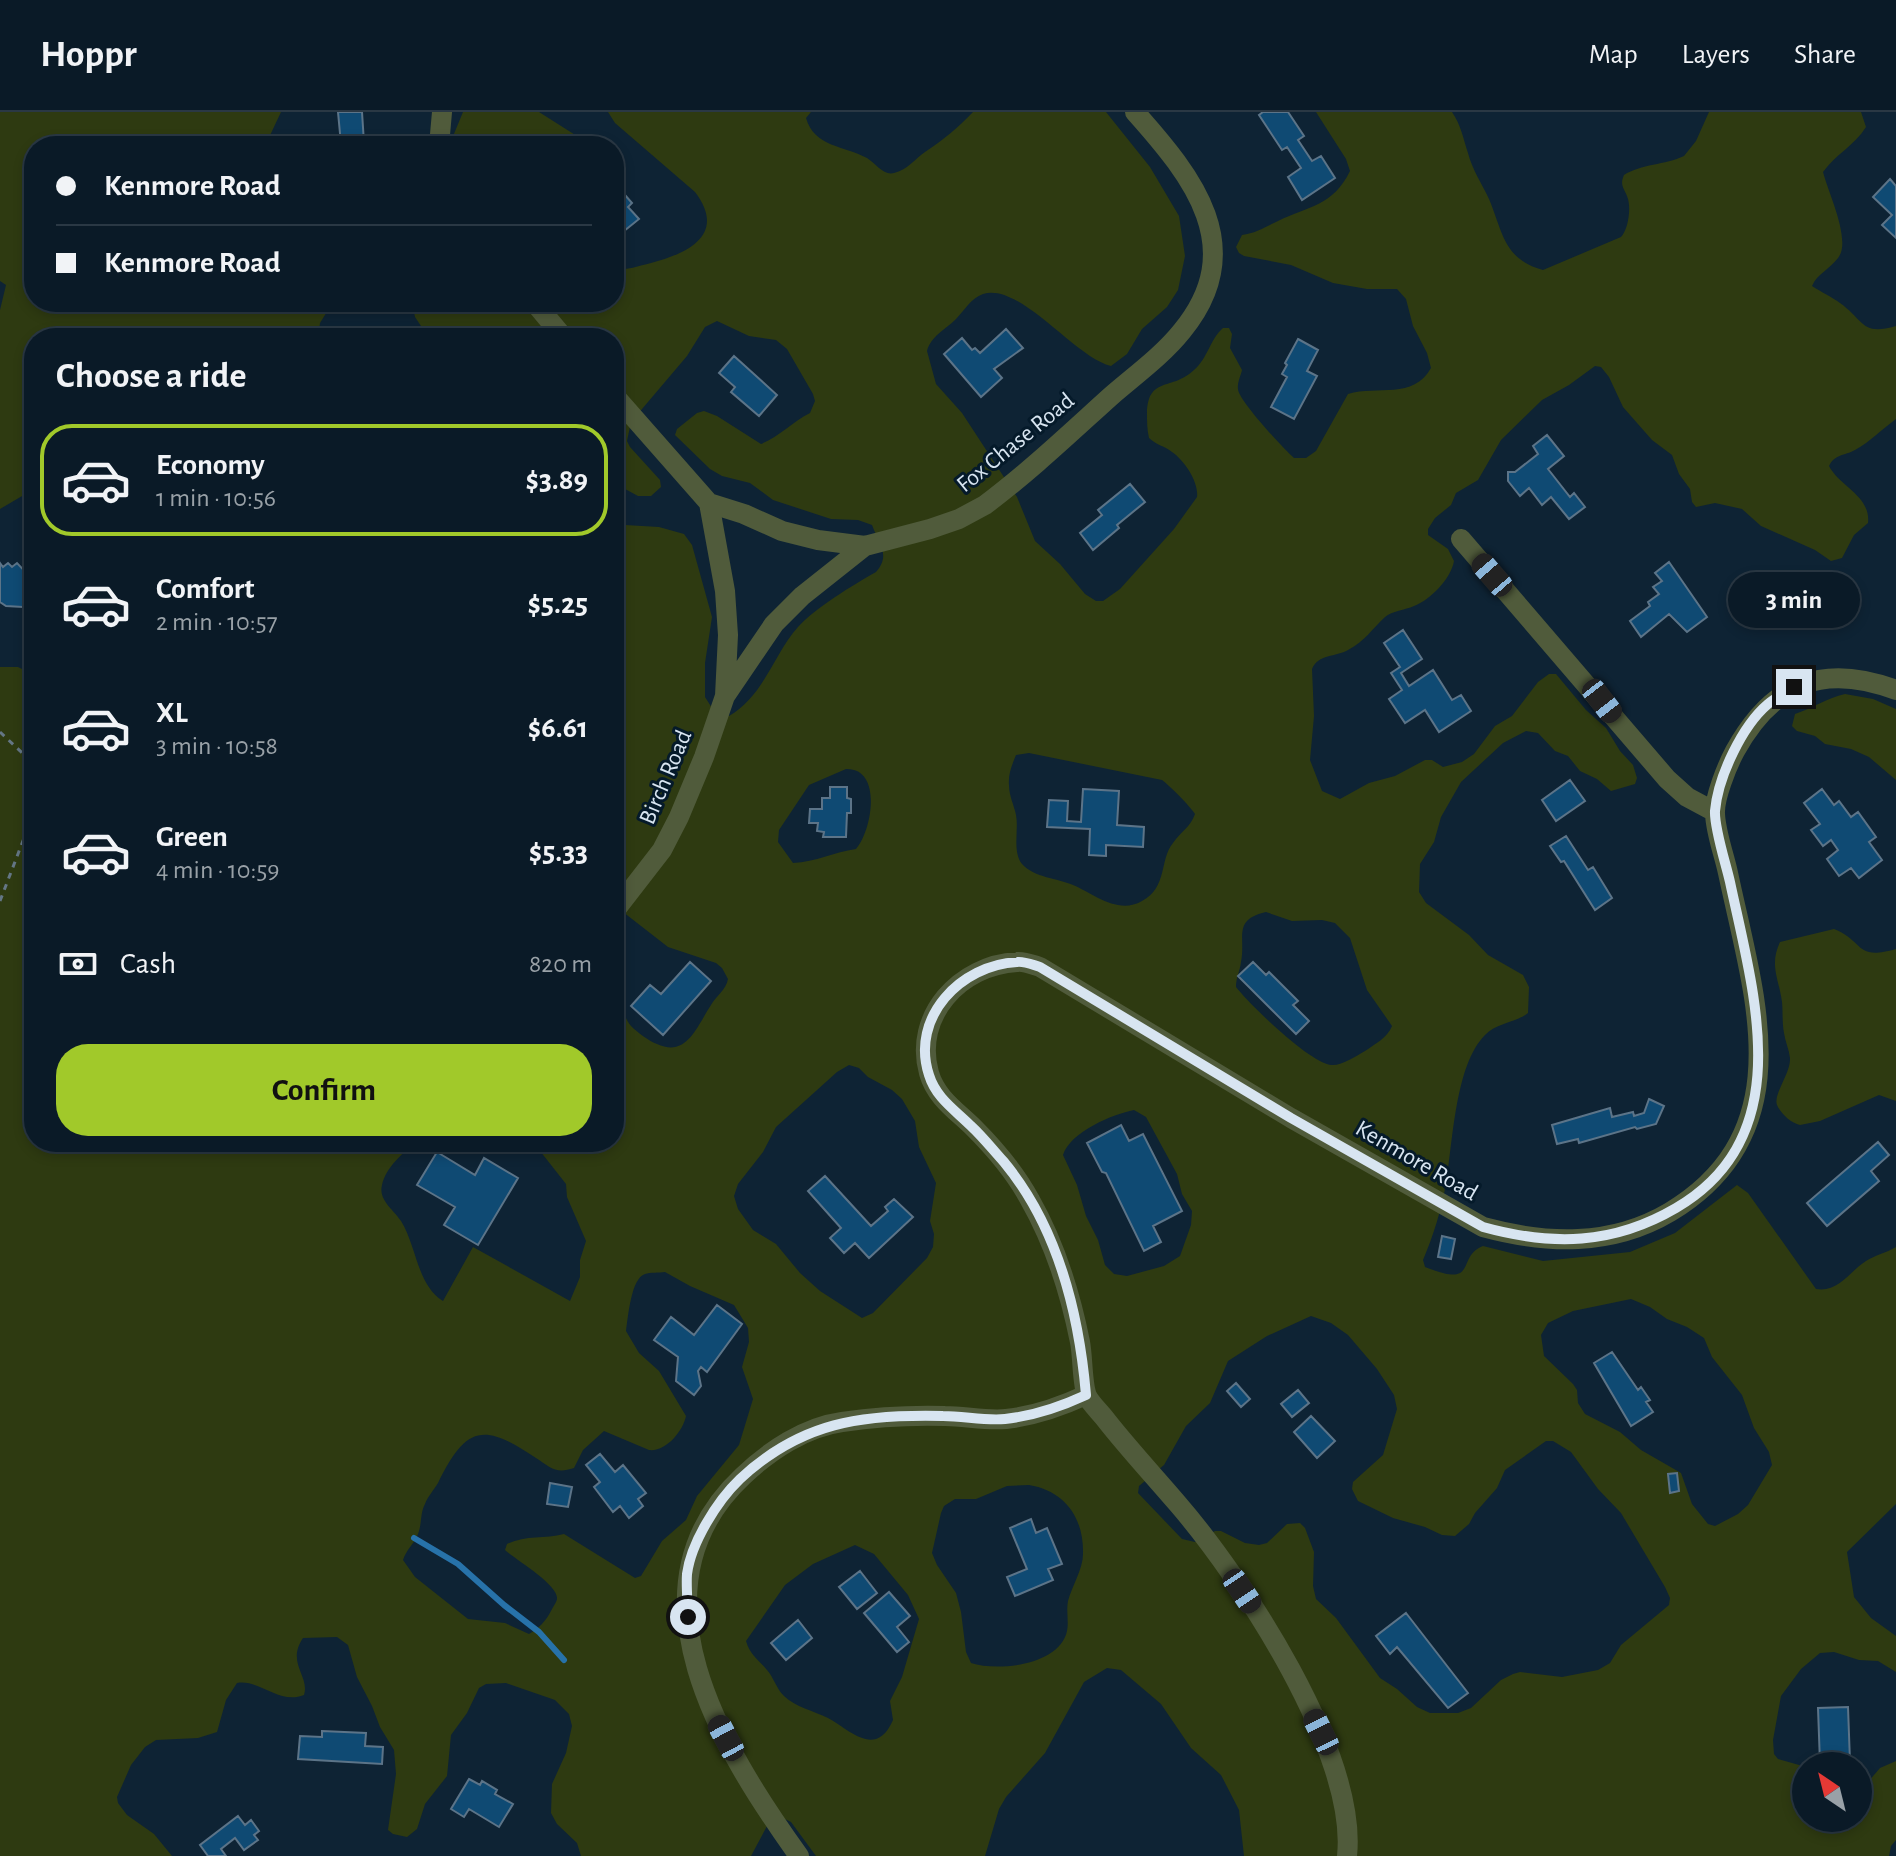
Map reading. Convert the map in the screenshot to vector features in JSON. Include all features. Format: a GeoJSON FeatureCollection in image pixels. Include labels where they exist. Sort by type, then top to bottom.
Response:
{"type":"FeatureCollection","features":[{"type":"Feature","properties":{"kind":"street"},"geometry":{"type":"LineString","coordinates":[[440,136],[442,112]]}},
{"type":"Feature","properties":{"kind":"street","name":"Fox Chase Road"},"geometry":{"type":"LineString","coordinates":[[709,503],[782,531],[818,540],[865,546],[930,529],[959,519],[985,505],[1166,348],[1195,314],[1212,266],[1211,235],[1204,207],[1185,170],[1135,112]]}},
{"type":"Feature","properties":{"kind":"street"},"geometry":{"type":"LineString","coordinates":[[542,312],[556,328]]}},
{"type":"Feature","properties":{"kind":"street"},"geometry":{"type":"LineString","coordinates":[[624,406],[709,503]]}},
{"type":"Feature","properties":{"kind":"street","name":"Birch Road"},"geometry":{"type":"LineString","coordinates":[[709,503],[725,591],[728,635],[725,696]]}},
{"type":"Feature","properties":{"kind":"street"},"geometry":{"type":"LineString","coordinates":[[1461,539],[1667,779],[1687,797],[1715,812]]}},
{"type":"Feature","properties":{"kind":"street","name":"Birch Road"},"geometry":{"type":"LineString","coordinates":[[624,899],[662,850],[679,817],[725,696],[774,624],[802,596],[865,546]]}},
{"type":"Feature","properties":{"kind":"street","name":"Kenmore Road"},"geometry":{"type":"LineString","coordinates":[[1086,1395],[1083,1357],[1066,1282],[1029,1198],[982,1137],[941,1099],[929,1074],[926,1050],[929,1028],[937,1006],[952,988],[968,977],[1019,961],[1040,967],[1291,1118],[1483,1227],[1511,1235],[1564,1242],[1612,1234],[1656,1220],[1694,1198],[1730,1157],[1749,1125],[1758,1086],[1757,1017],[1715,812],[1727,765],[1750,725],[1768,704],[1794,687],[1828,679],[1857,679],[1896,690]]}},
{"type":"Feature","properties":{"kind":"street"},"geometry":{"type":"LineString","coordinates":[[799,1856],[755,1794],[711,1711],[688,1639],[687,1573],[703,1528],[729,1489],[762,1458],[801,1436],[839,1422],[943,1416],[1003,1419],[1063,1406],[1086,1395],[1179,1506],[1264,1622],[1321,1732],[1338,1783],[1349,1834],[1347,1856]]}},
{"type":"Feature","properties":{"kind":"path"},"geometry":{"type":"LineString","coordinates":[[0,732],[24,755]]}},
{"type":"Feature","properties":{"kind":"path"},"geometry":{"type":"LineString","coordinates":[[0,901],[24,838]]}},
{"type":"Feature","properties":{"kind":"green space"},"geometry":{"type":"Polygon","coordinates":[[[0,112],[281,112],[270,136],[24,136],[24,312],[327,312],[319,328],[24,328],[24,495],[0,509],[0,310],[6,285],[0,281],[0,112]]]}},
{"type":"Feature","properties":{"kind":"green space"},"geometry":{"type":"Polygon","coordinates":[[[463,112],[539,112],[577,136],[453,136],[463,112]]]}},
{"type":"Feature","properties":{"kind":"green space"},"geometry":{"type":"Polygon","coordinates":[[[608,112],[811,112],[806,118],[816,135],[867,158],[890,173],[907,167],[973,112],[1106,112],[1150,167],[1179,216],[1185,256],[1178,290],[1167,307],[1142,329],[1127,354],[1111,366],[1081,350],[1030,309],[998,293],[975,298],[935,337],[927,351],[936,384],[962,413],[1017,497],[1035,541],[1060,564],[1085,594],[1096,601],[1103,601],[1120,589],[1174,529],[1197,497],[1193,478],[1181,460],[1149,438],[1148,401],[1157,389],[1194,370],[1223,328],[1229,328],[1232,334],[1230,348],[1242,370],[1238,387],[1240,395],[1294,458],[1306,458],[1316,451],[1348,394],[1405,388],[1423,378],[1431,368],[1413,326],[1406,299],[1397,289],[1367,289],[1333,283],[1291,265],[1244,256],[1236,247],[1242,235],[1319,204],[1343,183],[1350,171],[1346,159],[1316,112],[1452,112],[1506,243],[1520,259],[1543,270],[1621,237],[1629,214],[1628,199],[1622,185],[1624,175],[1684,156],[1696,141],[1709,112],[1861,112],[1866,127],[1823,172],[1838,216],[1842,250],[1812,286],[1840,303],[1869,328],[1896,326],[1896,419],[1860,447],[1834,459],[1829,466],[1860,499],[1868,514],[1868,523],[1854,535],[1842,558],[1831,561],[1815,550],[1761,526],[1742,509],[1715,503],[1696,507],[1672,455],[1652,440],[1623,407],[1609,377],[1601,367],[1595,366],[1542,400],[1501,440],[1478,480],[1456,493],[1451,505],[1435,518],[1428,535],[1448,549],[1454,561],[1449,575],[1439,588],[1420,603],[1388,615],[1354,646],[1315,664],[1312,669],[1314,716],[1310,760],[1322,791],[1340,799],[1369,783],[1395,776],[1425,760],[1432,760],[1443,767],[1462,762],[1474,754],[1495,726],[1512,716],[1538,682],[1549,674],[1556,674],[1586,710],[1606,728],[1633,765],[1637,778],[1635,784],[1611,791],[1597,779],[1580,771],[1568,756],[1555,751],[1538,733],[1526,731],[1503,743],[1461,782],[1441,817],[1434,842],[1420,864],[1419,892],[1426,903],[1469,935],[1488,955],[1523,975],[1529,987],[1528,1013],[1489,1031],[1475,1048],[1467,1065],[1457,1105],[1444,1193],[1423,1260],[1425,1267],[1453,1275],[1460,1273],[1475,1251],[1483,1246],[1543,1261],[1630,1252],[1675,1233],[1737,1185],[1748,1193],[1816,1289],[1837,1285],[1866,1261],[1896,1247],[1896,1504],[1847,1552],[1854,1597],[1871,1618],[1896,1636],[1896,1672],[1878,1661],[1859,1660],[1834,1652],[1820,1653],[1801,1669],[1781,1696],[1773,1740],[1774,1754],[1778,1759],[1792,1763],[1792,1832],[1872,1832],[1872,1777],[1880,1768],[1896,1761],[1896,1840],[1889,1856],[1244,1856],[1239,1810],[1221,1775],[1191,1748],[1161,1704],[1121,1670],[1107,1668],[1084,1682],[1045,1753],[1006,1797],[999,1809],[985,1856],[816,1856],[791,1822],[785,1819],[767,1826],[751,1856],[581,1856],[577,1843],[557,1824],[551,1813],[552,1784],[566,1753],[572,1726],[569,1714],[555,1700],[506,1683],[486,1684],[479,1688],[467,1713],[451,1735],[447,1776],[425,1804],[417,1829],[407,1837],[388,1830],[396,1774],[394,1750],[357,1677],[348,1645],[337,1637],[303,1638],[298,1647],[297,1662],[304,1682],[304,1695],[286,1697],[254,1685],[237,1683],[226,1700],[217,1732],[198,1738],[156,1740],[145,1747],[131,1765],[117,1797],[118,1803],[127,1815],[154,1834],[172,1856],[0,1856],[0,667],[24,670],[24,1152],[405,1152],[384,1178],[382,1195],[401,1221],[423,1276],[434,1294],[443,1301],[473,1247],[570,1301],[580,1277],[580,1260],[586,1241],[567,1197],[566,1184],[541,1152],[624,1152],[624,1011],[631,1026],[640,1034],[657,1044],[676,1047],[690,1038],[728,979],[716,963],[668,947],[624,913],[624,525],[659,527],[684,534],[692,545],[712,617],[705,663],[705,697],[712,708],[729,716],[751,698],[798,627],[824,605],[876,572],[883,555],[872,525],[858,520],[831,519],[773,500],[750,483],[722,476],[710,469],[675,435],[677,429],[704,411],[761,444],[810,413],[815,401],[813,394],[787,349],[776,340],[749,336],[717,321],[705,327],[687,356],[631,422],[627,441],[660,480],[661,487],[651,496],[638,496],[624,488],[624,328],[422,328],[414,312],[624,312],[624,269],[665,259],[690,247],[705,230],[707,219],[695,192],[615,123],[608,112]],[[1029,753],[1016,755],[1009,781],[1016,815],[1017,853],[1022,864],[1033,872],[1073,885],[1115,904],[1133,905],[1150,895],[1160,881],[1169,850],[1195,814],[1180,796],[1162,780],[1029,753]],[[846,769],[809,785],[779,830],[778,842],[793,863],[856,849],[862,840],[870,816],[870,789],[858,771],[846,769]],[[1266,912],[1255,915],[1244,925],[1236,987],[1266,1019],[1309,1054],[1331,1065],[1349,1060],[1387,1034],[1392,1026],[1367,990],[1350,938],[1335,923],[1292,921],[1266,912]],[[849,1065],[837,1072],[776,1127],[763,1152],[738,1184],[734,1196],[738,1209],[753,1230],[776,1244],[820,1291],[862,1318],[873,1313],[927,1258],[933,1247],[934,1234],[930,1221],[936,1183],[919,1147],[915,1121],[902,1099],[859,1068],[849,1065]],[[1134,1110],[1115,1115],[1083,1132],[1063,1155],[1105,1265],[1114,1274],[1127,1276],[1164,1266],[1180,1256],[1191,1225],[1192,1211],[1182,1194],[1177,1174],[1146,1117],[1134,1110]],[[665,1272],[640,1277],[631,1299],[626,1331],[639,1353],[659,1371],[686,1416],[673,1439],[662,1448],[649,1450],[604,1431],[583,1450],[574,1468],[563,1470],[550,1467],[518,1446],[489,1435],[467,1441],[448,1464],[428,1498],[418,1534],[403,1560],[415,1577],[468,1619],[505,1623],[529,1634],[546,1618],[557,1600],[556,1593],[505,1550],[507,1544],[521,1539],[564,1534],[635,1578],[641,1576],[662,1541],[686,1520],[697,1496],[739,1445],[753,1399],[742,1367],[749,1342],[748,1328],[734,1305],[665,1272]],[[1631,1299],[1573,1311],[1548,1323],[1541,1335],[1544,1356],[1573,1384],[1578,1403],[1585,1414],[1620,1432],[1641,1450],[1681,1473],[1692,1504],[1708,1524],[1715,1526],[1748,1505],[1772,1465],[1769,1452],[1754,1428],[1742,1395],[1712,1357],[1704,1338],[1631,1299]],[[1311,1316],[1267,1336],[1228,1361],[1210,1403],[1186,1426],[1164,1465],[1139,1486],[1138,1493],[1182,1539],[1195,1542],[1221,1531],[1245,1543],[1259,1545],[1267,1543],[1287,1524],[1300,1523],[1314,1552],[1313,1586],[1316,1599],[1336,1618],[1380,1678],[1417,1707],[1430,1713],[1458,1713],[1471,1708],[1501,1680],[1520,1672],[1562,1677],[1598,1670],[1610,1663],[1621,1645],[1669,1605],[1670,1598],[1665,1587],[1621,1513],[1598,1489],[1571,1452],[1553,1441],[1546,1441],[1505,1470],[1497,1488],[1469,1524],[1455,1536],[1442,1535],[1393,1518],[1358,1501],[1352,1489],[1353,1482],[1383,1455],[1397,1409],[1394,1395],[1348,1335],[1331,1323],[1311,1316]],[[1007,1486],[976,1499],[955,1499],[944,1506],[932,1553],[956,1593],[966,1652],[971,1663],[983,1666],[1026,1663],[1053,1652],[1062,1643],[1067,1631],[1068,1601],[1083,1560],[1080,1529],[1070,1508],[1062,1500],[1042,1488],[1007,1486]],[[855,1545],[813,1564],[785,1585],[746,1641],[788,1700],[862,1738],[879,1738],[893,1720],[890,1701],[902,1677],[919,1619],[908,1595],[874,1554],[855,1545]]]}},
{"type":"Feature","properties":{"kind":"green space"},"geometry":{"type":"Polygon","coordinates":[[[1845,694],[1873,699],[1896,709],[1896,780],[1869,757],[1851,749],[1825,744],[1792,726],[1795,714],[1845,694]]]}},
{"type":"Feature","properties":{"kind":"green space"},"geometry":{"type":"Polygon","coordinates":[[[1834,929],[1866,951],[1873,953],[1896,949],[1896,1101],[1879,1095],[1820,1121],[1800,1125],[1781,1112],[1776,1100],[1790,1058],[1783,1029],[1775,958],[1780,942],[1834,929]]]}},
{"type":"Feature","properties":{"kind":"building"},"geometry":{"type":"Polygon","coordinates":[[[338,112],[362,112],[364,136],[340,136],[338,112]]]}},
{"type":"Feature","properties":{"kind":"building"},"geometry":{"type":"Polygon","coordinates":[[[1263,112],[1288,112],[1304,136],[1298,140],[1312,161],[1321,156],[1335,178],[1302,200],[1288,177],[1301,168],[1287,147],[1282,150],[1259,115],[1263,112]]]}},
{"type":"Feature","properties":{"kind":"building"},"geometry":{"type":"Polygon","coordinates":[[[1890,179],[1896,186],[1896,238],[1882,225],[1892,215],[1873,197],[1890,179]]]}},
{"type":"Feature","properties":{"kind":"building"},"geometry":{"type":"Polygon","coordinates":[[[624,194],[632,203],[628,207],[639,219],[624,231],[624,194]]]}},
{"type":"Feature","properties":{"kind":"building"},"geometry":{"type":"Polygon","coordinates":[[[1006,329],[1023,348],[994,369],[1002,378],[981,397],[944,354],[962,338],[972,350],[975,348],[980,353],[1006,329]]]}},
{"type":"Feature","properties":{"kind":"building"},"geometry":{"type":"Polygon","coordinates":[[[1298,339],[1318,350],[1307,371],[1317,376],[1294,419],[1271,407],[1287,377],[1282,374],[1287,365],[1285,363],[1298,339]]]}},
{"type":"Feature","properties":{"kind":"building"},"geometry":{"type":"Polygon","coordinates":[[[734,356],[777,395],[759,416],[731,392],[735,387],[719,373],[734,356]]]}},
{"type":"Feature","properties":{"kind":"building"},"geometry":{"type":"Polygon","coordinates":[[[1547,435],[1564,456],[1548,469],[1570,497],[1574,493],[1585,507],[1569,519],[1551,497],[1542,505],[1529,488],[1520,496],[1508,481],[1508,472],[1515,472],[1538,454],[1533,446],[1547,435]]]}},
{"type":"Feature","properties":{"kind":"building"},"geometry":{"type":"Polygon","coordinates":[[[1130,484],[1145,502],[1093,550],[1080,533],[1102,515],[1098,510],[1130,484]]]}},
{"type":"Feature","properties":{"kind":"building"},"geometry":{"type":"Polygon","coordinates":[[[1669,562],[1707,617],[1687,632],[1669,614],[1641,637],[1630,621],[1650,606],[1648,602],[1659,594],[1653,587],[1662,581],[1655,573],[1669,562]]]}},
{"type":"Feature","properties":{"kind":"building"},"geometry":{"type":"Polygon","coordinates":[[[0,563],[3,567],[8,563],[12,567],[17,563],[24,570],[24,606],[6,606],[0,602],[0,563]]]}},
{"type":"Feature","properties":{"kind":"building"},"geometry":{"type":"Polygon","coordinates":[[[1403,630],[1422,659],[1401,673],[1409,686],[1433,670],[1452,700],[1461,695],[1471,711],[1439,732],[1425,710],[1405,723],[1389,699],[1402,690],[1391,673],[1400,667],[1384,643],[1403,630]]]}},
{"type":"Feature","properties":{"kind":"building"},"geometry":{"type":"Polygon","coordinates":[[[1570,780],[1585,801],[1556,821],[1542,800],[1570,780]]]}},
{"type":"Feature","properties":{"kind":"building"},"geometry":{"type":"Polygon","coordinates":[[[830,787],[847,787],[847,798],[851,799],[846,837],[823,837],[824,832],[817,831],[818,823],[809,823],[810,809],[822,809],[822,798],[830,798],[830,787]]]}},
{"type":"Feature","properties":{"kind":"building"},"geometry":{"type":"Polygon","coordinates":[[[1083,789],[1119,791],[1117,825],[1144,827],[1143,847],[1106,845],[1106,856],[1089,855],[1090,829],[1047,827],[1049,800],[1068,801],[1067,821],[1081,822],[1083,789]]]}},
{"type":"Feature","properties":{"kind":"building"},"geometry":{"type":"Polygon","coordinates":[[[1822,789],[1834,805],[1839,801],[1851,817],[1858,812],[1876,837],[1869,842],[1882,860],[1859,878],[1851,868],[1839,876],[1827,859],[1838,850],[1831,840],[1823,846],[1811,830],[1820,824],[1804,803],[1822,789]]]}},
{"type":"Feature","properties":{"kind":"building"},"geometry":{"type":"Polygon","coordinates":[[[1566,836],[1588,870],[1593,867],[1612,898],[1595,910],[1564,861],[1561,862],[1550,846],[1566,836]]]}},
{"type":"Feature","properties":{"kind":"building"},"geometry":{"type":"Polygon","coordinates":[[[690,962],[711,981],[663,1035],[631,1006],[650,985],[661,994],[690,962]]]}},
{"type":"Feature","properties":{"kind":"building"},"geometry":{"type":"Polygon","coordinates":[[[1253,962],[1266,975],[1269,972],[1298,1001],[1293,1005],[1309,1021],[1296,1034],[1238,976],[1253,962]]]}},
{"type":"Feature","properties":{"kind":"building"},"geometry":{"type":"Polygon","coordinates":[[[1649,1099],[1664,1106],[1656,1124],[1579,1143],[1578,1139],[1557,1144],[1552,1125],[1610,1108],[1612,1117],[1633,1112],[1634,1116],[1644,1113],[1649,1099]]]}},
{"type":"Feature","properties":{"kind":"building"},"geometry":{"type":"Polygon","coordinates":[[[1121,1125],[1129,1141],[1143,1134],[1182,1211],[1153,1226],[1161,1242],[1144,1251],[1106,1173],[1102,1172],[1087,1143],[1121,1125]]]}},
{"type":"Feature","properties":{"kind":"building"},"geometry":{"type":"Polygon","coordinates":[[[1878,1142],[1889,1155],[1871,1171],[1879,1181],[1827,1226],[1807,1203],[1878,1142]]]}},
{"type":"Feature","properties":{"kind":"building"},"geometry":{"type":"Polygon","coordinates":[[[437,1152],[475,1175],[484,1158],[518,1178],[478,1245],[444,1225],[455,1207],[417,1185],[437,1152]]]}},
{"type":"Feature","properties":{"kind":"building"},"geometry":{"type":"Polygon","coordinates":[[[825,1176],[871,1226],[888,1211],[885,1207],[894,1199],[913,1217],[869,1258],[855,1243],[844,1253],[830,1238],[841,1228],[808,1191],[825,1176]]]}},
{"type":"Feature","properties":{"kind":"building"},"geometry":{"type":"Polygon","coordinates":[[[1442,1236],[1455,1239],[1451,1259],[1438,1257],[1442,1236]]]}},
{"type":"Feature","properties":{"kind":"building"},"geometry":{"type":"Polygon","coordinates":[[[717,1305],[742,1324],[707,1372],[701,1367],[698,1371],[701,1386],[694,1395],[676,1381],[678,1357],[654,1340],[671,1317],[694,1335],[717,1305]]]}},
{"type":"Feature","properties":{"kind":"building"},"geometry":{"type":"Polygon","coordinates":[[[1612,1352],[1638,1390],[1641,1387],[1650,1400],[1646,1402],[1653,1412],[1631,1426],[1594,1363],[1612,1352]]]}},
{"type":"Feature","properties":{"kind":"building"},"geometry":{"type":"Polygon","coordinates":[[[1236,1383],[1250,1399],[1241,1407],[1227,1391],[1236,1383]]]}},
{"type":"Feature","properties":{"kind":"building"},"geometry":{"type":"Polygon","coordinates":[[[1298,1390],[1309,1403],[1292,1417],[1281,1404],[1298,1390]]]}},
{"type":"Feature","properties":{"kind":"building"},"geometry":{"type":"Polygon","coordinates":[[[1311,1416],[1335,1441],[1317,1458],[1294,1432],[1311,1416]]]}},
{"type":"Feature","properties":{"kind":"building"},"geometry":{"type":"Polygon","coordinates":[[[600,1454],[615,1472],[623,1465],[646,1493],[638,1499],[643,1506],[629,1518],[620,1506],[613,1512],[594,1487],[600,1482],[586,1465],[600,1454]]]}},
{"type":"Feature","properties":{"kind":"building"},"geometry":{"type":"Polygon","coordinates":[[[1677,1473],[1679,1491],[1670,1493],[1668,1474],[1677,1473]]]}},
{"type":"Feature","properties":{"kind":"building"},"geometry":{"type":"Polygon","coordinates":[[[550,1483],[572,1487],[568,1507],[547,1504],[550,1483]]]}},
{"type":"Feature","properties":{"kind":"building"},"geometry":{"type":"Polygon","coordinates":[[[1031,1519],[1036,1533],[1047,1528],[1062,1564],[1048,1569],[1053,1580],[1015,1596],[1007,1577],[1027,1569],[1010,1528],[1031,1519]]]}},
{"type":"Feature","properties":{"kind":"building"},"geometry":{"type":"Polygon","coordinates":[[[860,1571],[877,1593],[857,1609],[839,1587],[860,1571]]]}},
{"type":"Feature","properties":{"kind":"building"},"geometry":{"type":"Polygon","coordinates":[[[889,1592],[910,1616],[897,1627],[909,1642],[897,1652],[864,1613],[889,1592]]]}},
{"type":"Feature","properties":{"kind":"building"},"geometry":{"type":"Polygon","coordinates":[[[1406,1613],[1468,1693],[1448,1708],[1397,1647],[1390,1654],[1376,1636],[1406,1613]]]}},
{"type":"Feature","properties":{"kind":"building"},"geometry":{"type":"Polygon","coordinates":[[[798,1620],[812,1638],[786,1660],[771,1643],[798,1620]]]}},
{"type":"Feature","properties":{"kind":"building"},"geometry":{"type":"Polygon","coordinates":[[[1848,1707],[1850,1752],[1820,1752],[1818,1708],[1848,1707]]]}},
{"type":"Feature","properties":{"kind":"building"},"geometry":{"type":"Polygon","coordinates":[[[322,1731],[366,1733],[365,1746],[383,1747],[382,1764],[298,1759],[300,1736],[322,1737],[322,1731]]]}},
{"type":"Feature","properties":{"kind":"building"},"geometry":{"type":"Polygon","coordinates":[[[469,1779],[480,1785],[482,1781],[497,1790],[495,1794],[513,1804],[499,1827],[469,1809],[464,1817],[451,1809],[469,1779]]]}},
{"type":"Feature","properties":{"kind":"building"},"geometry":{"type":"Polygon","coordinates":[[[238,1816],[245,1825],[251,1820],[259,1831],[254,1835],[258,1840],[244,1850],[235,1838],[221,1849],[226,1856],[208,1856],[200,1845],[238,1816]]]}},
{"type":"Feature","properties":{"kind":"waterway"},"geometry":{"type":"LineString","coordinates":[[414,1538],[458,1564],[539,1632],[564,1660]]}},
{"type":"Feature","properties":{"kind":"route"},"geometry":{"type":"LineString","coordinates":[[688,1617],[687,1573],[703,1528],[729,1489],[762,1458],[801,1436],[839,1422],[886,1418],[943,1416],[1003,1419],[1063,1406],[1086,1395],[1083,1357],[1066,1282],[1029,1198],[974,1128],[941,1099],[929,1074],[926,1050],[929,1028],[937,1006],[952,988],[968,977],[1019,961],[1040,967],[1291,1118],[1483,1227],[1511,1235],[1564,1242],[1612,1234],[1656,1220],[1694,1198],[1730,1157],[1749,1125],[1758,1086],[1757,1017],[1715,812],[1727,765],[1750,725],[1768,704],[1794,687]]}}]}
